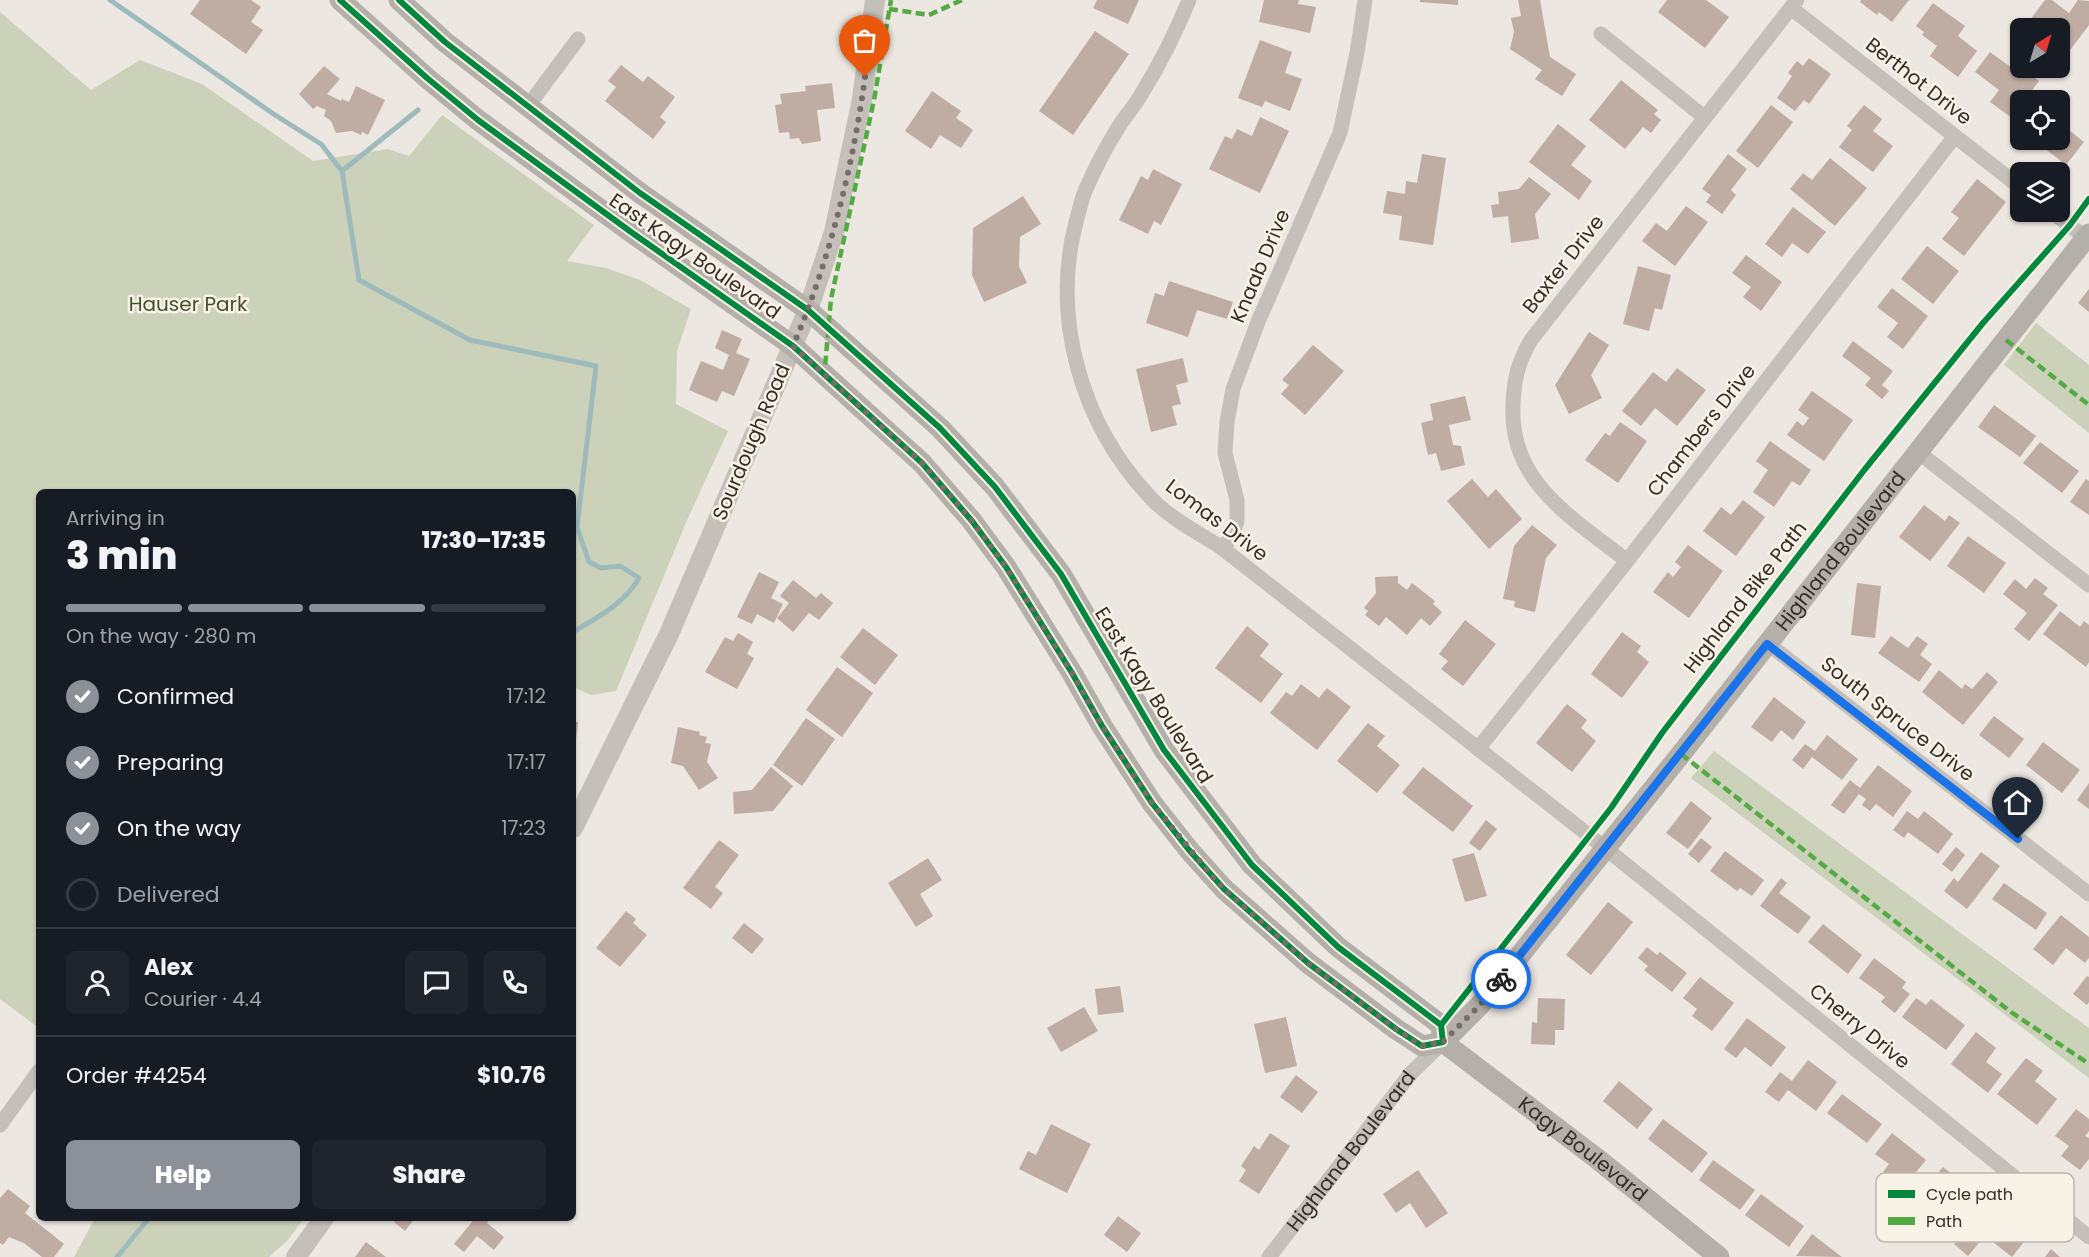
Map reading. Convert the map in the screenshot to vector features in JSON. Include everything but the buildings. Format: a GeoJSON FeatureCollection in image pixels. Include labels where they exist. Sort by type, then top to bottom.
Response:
{"type":"FeatureCollection","features":[{"type":"Feature","properties":{"kind":"main road","name":"East Kagy Boulevard"},"geometry":{"type":"LineString","coordinates":[[340,0],[478,120],[631,232],[793,346],[922,463],[972,521],[1006,567],[1102,726],[1152,803],[1189,850],[1224,889],[1308,963],[1396,1029],[1422,1046],[1443,1042],[1440,1025],[1338,948],[1252,865],[1164,750],[1061,574],[995,488],[940,428],[808,310],[640,193],[445,42],[399,0]]}},
{"type":"Feature","properties":{"kind":"main road","name":"Highland Boulevard"},"geometry":{"type":"LineString","coordinates":[[1443,1042],[1480,1005],[2088,237]]}},
{"type":"Feature","properties":{"kind":"main road","name":"Kagy Boulevard"},"geometry":{"type":"LineString","coordinates":[[1443,1042],[1595,1157],[1719,1257]]}},
{"type":"Feature","properties":{"kind":"street","name":"Sourdough Road"},"geometry":{"type":"LineString","coordinates":[[576,822],[669,634],[808,310],[834,232],[862,99],[875,0]]}},
{"type":"Feature","properties":{"kind":"street","name":"Lomas Drive"},"geometry":{"type":"LineString","coordinates":[[1189,0],[1181,21],[1142,94],[1105,149],[1084,193],[1072,239],[1068,267],[1069,319],[1072,346],[1088,402],[1118,458],[1149,496],[1167,513],[1222,548],[1605,848]]}},
{"type":"Feature","properties":{"kind":"street","name":"Knaab Drive"},"geometry":{"type":"LineString","coordinates":[[1222,548],[1231,538],[1238,521],[1237,500],[1225,453],[1227,422],[1233,388],[1258,322],[1340,133],[1353,76],[1365,0]]}},
{"type":"Feature","properties":{"kind":"street","name":"Baxter Drive"},"geometry":{"type":"LineString","coordinates":[[1627,561],[1563,510],[1539,486],[1524,465],[1517,445],[1512,417],[1514,384],[1520,359],[1531,340],[1794,4]]}},
{"type":"Feature","properties":{"kind":"street","name":"Berthot Drive"},"geometry":{"type":"LineString","coordinates":[[1794,4],[2010,179]]}},
{"type":"Feature","properties":{"kind":"street"},"geometry":{"type":"LineString","coordinates":[[1601,34],[1704,117]]}},
{"type":"Feature","properties":{"kind":"street"},"geometry":{"type":"LineString","coordinates":[[528,106],[578,39]]}},
{"type":"Feature","properties":{"kind":"street","name":"Chambers Drive"},"geometry":{"type":"LineString","coordinates":[[1478,749],[1627,561],[1955,135]]}},
{"type":"Feature","properties":{"kind":"street"},"geometry":{"type":"LineString","coordinates":[[2066,222],[2088,237]]}},
{"type":"Feature","properties":{"kind":"street"},"geometry":{"type":"LineString","coordinates":[[1918,452],[2089,585]]}},
{"type":"Feature","properties":{"kind":"street","name":"South Spruce Drive"},"geometry":{"type":"LineString","coordinates":[[1767,644],[2089,894]]}},
{"type":"Feature","properties":{"kind":"street","name":"Cherry Drive"},"geometry":{"type":"LineString","coordinates":[[1605,848],[2009,1173]]}},
{"type":"Feature","properties":{"kind":"street","name":"Highland Boulevard"},"geometry":{"type":"LineString","coordinates":[[1269,1257],[1411,1073],[1443,1042]]}},
{"type":"Feature","properties":{"kind":"street"},"geometry":{"type":"LineString","coordinates":[[0,1125],[36,1075]]}},
{"type":"Feature","properties":{"kind":"street"},"geometry":{"type":"LineString","coordinates":[[296,1257],[322,1221]]}},
{"type":"Feature","properties":{"kind":"street","name":"Cherry Drive"},"geometry":{"type":"LineString","coordinates":[[2074,1225],[2089,1237]]}},
{"type":"Feature","properties":{"kind":"green space","name":"Hauser Park"},"geometry":{"type":"Polygon","coordinates":[[[0,12],[91,90],[140,60],[202,84],[313,161],[388,149],[409,156],[442,115],[594,225],[567,261],[606,268],[640,280],[691,309],[677,351],[676,404],[728,431],[688,518],[616,691],[591,695],[576,688],[576,489],[36,489],[36,1026],[0,999],[0,12]]]}},
{"type":"Feature","properties":{"kind":"green space"},"geometry":{"type":"Polygon","coordinates":[[[2036,323],[2089,365],[2089,433],[2004,365],[2036,323]]]}},
{"type":"Feature","properties":{"kind":"green space"},"geometry":{"type":"Polygon","coordinates":[[[1714,751],[2089,1028],[2089,1078],[1691,778],[1714,751]]]}},
{"type":"Feature","properties":{"kind":"green space"},"geometry":{"type":"Polygon","coordinates":[[[93,1221],[302,1221],[288,1240],[269,1257],[74,1257],[93,1221]]]}},
{"type":"Feature","properties":{"kind":"waterway"},"geometry":{"type":"LineString","coordinates":[[110,0],[275,115],[321,144],[342,171],[359,280],[470,340],[596,366],[577,527],[589,562],[601,568],[620,566],[639,578],[618,603],[576,630]]}},
{"type":"Feature","properties":{"kind":"waterway"},"geometry":{"type":"LineString","coordinates":[[342,171],[418,110]]}},
{"type":"Feature","properties":{"kind":"waterway"},"geometry":{"type":"LineString","coordinates":[[117,1257],[147,1221]]}},
{"type":"Feature","properties":{"kind":"marked path"},"geometry":{"type":"LineString","coordinates":[[824,378],[831,299],[874,100],[891,0]]}},
{"type":"Feature","properties":{"kind":"marked path"},"geometry":{"type":"LineString","coordinates":[[889,9],[929,15],[962,0]]}},
{"type":"Feature","properties":{"kind":"marked path"},"geometry":{"type":"LineString","coordinates":[[2006,340],[2089,405]]}},
{"type":"Feature","properties":{"kind":"marked path"},"geometry":{"type":"LineString","coordinates":[[1681,754],[2011,1012],[2089,1064]]}},
{"type":"Feature","properties":{"kind":"cycle path"},"geometry":{"type":"LineString","coordinates":[[340,0],[478,120],[631,232],[793,346],[922,463],[972,521],[1006,567],[1102,726],[1152,803],[1189,850],[1224,889],[1308,963],[1396,1029],[1422,1046],[1443,1042],[1441,1025],[1338,947],[1252,865],[1164,750],[1061,574],[995,487],[940,428],[808,310],[640,193],[445,42],[399,0]]}},
{"type":"Feature","properties":{"kind":"cycle path","name":"Highland Bike Path"},"geometry":{"type":"LineString","coordinates":[[1441,1025],[1611,808],[1662,733],[1865,469],[1983,323],[2070,225],[2089,199]]}},
{"type":"Feature","properties":{"kind":"way so far"},"geometry":{"type":"LineString","coordinates":[[865,77],[834,232],[808,310],[793,346],[922,463],[972,521],[1006,567],[1102,726],[1152,803],[1189,850],[1224,889],[1308,963],[1422,1046],[1443,1042],[1480,1005],[1501,979]]}},
{"type":"Feature","properties":{"kind":"route"},"geometry":{"type":"LineString","coordinates":[[1501,979],[1767,644],[2018,839]]}}]}
